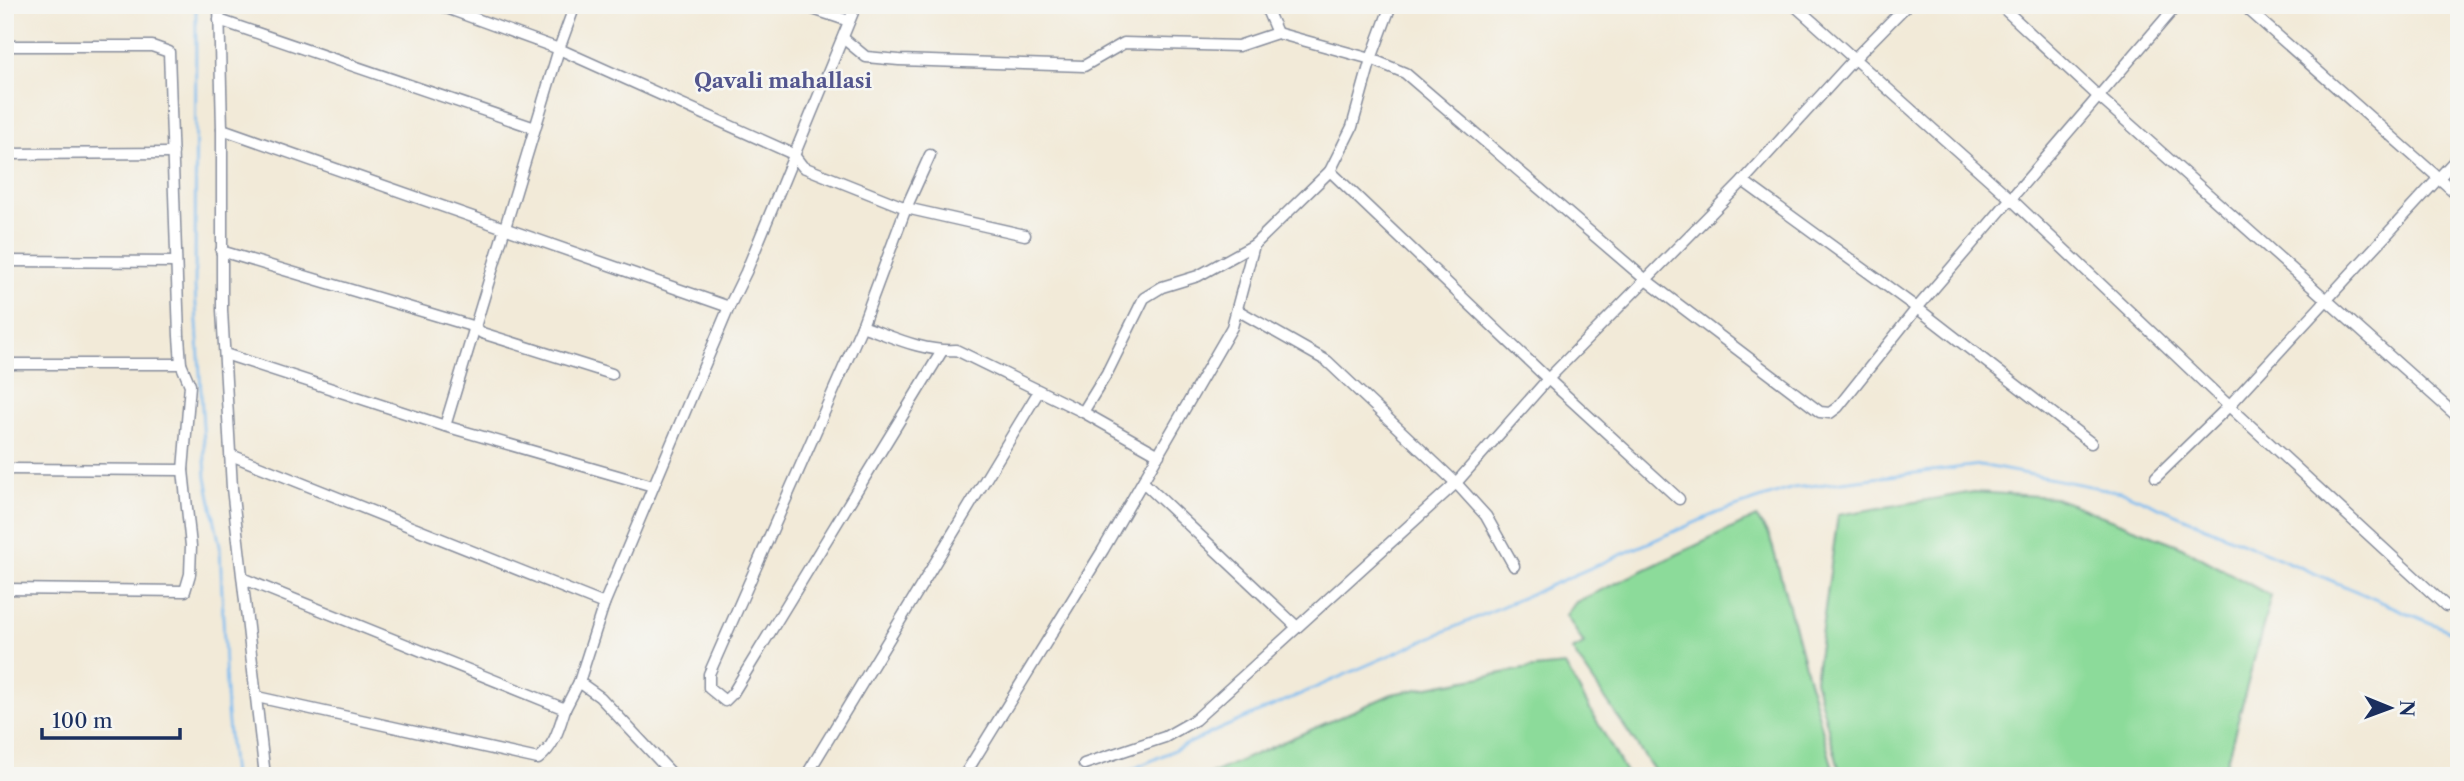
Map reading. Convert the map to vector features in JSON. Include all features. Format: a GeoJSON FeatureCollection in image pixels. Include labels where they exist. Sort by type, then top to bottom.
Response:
{"type":"FeatureCollection","features":[{"type":"Feature","properties":{"kind":"street"},"geometry":{"type":"LineString","coordinates":[[219,5],[221,251],[232,488],[265,776]]}},
{"type":"Feature","properties":{"kind":"street"},"geometry":{"type":"LineString","coordinates":[[438,5],[559,48],[793,154],[803,167],[906,208],[1025,236]]}},
{"type":"Feature","properties":{"kind":"street"},"geometry":{"type":"LineString","coordinates":[[445,426],[559,48],[575,5]]}},
{"type":"Feature","properties":{"kind":"street"},"geometry":{"type":"LineString","coordinates":[[801,5],[849,21]]}},
{"type":"Feature","properties":{"kind":"street"},"geometry":{"type":"LineString","coordinates":[[257,697],[538,759],[547,752],[557,736],[565,709],[579,682],[604,604],[746,272],[856,5]]}},
{"type":"Feature","properties":{"kind":"street"},"geometry":{"type":"LineString","coordinates":[[1265,5],[1277,33]]}},
{"type":"Feature","properties":{"kind":"street"},"geometry":{"type":"LineString","coordinates":[[1083,412],[1107,373],[1144,298],[1162,287],[1198,276],[1254,245],[1331,171],[1352,127],[1371,59],[1391,5]]}},
{"type":"Feature","properties":{"kind":"street"},"geometry":{"type":"LineString","coordinates":[[1794,5],[2011,199],[2446,607]]}},
{"type":"Feature","properties":{"kind":"street"},"geometry":{"type":"LineString","coordinates":[[1084,764],[1165,737],[1195,720],[1456,483],[1548,379],[1743,181],[1907,5]]}},
{"type":"Feature","properties":{"kind":"street"},"geometry":{"type":"LineString","coordinates":[[2000,5],[2459,418]]}},
{"type":"Feature","properties":{"kind":"street"},"geometry":{"type":"LineString","coordinates":[[843,38],[866,57],[1084,66],[1124,43],[1238,46],[1277,33],[1371,59],[1405,73],[1646,280],[1820,412],[1830,413],[1838,407],[1917,308],[2177,5]]}},
{"type":"Feature","properties":{"kind":"street"},"geometry":{"type":"LineString","coordinates":[[2243,5],[2459,196]]}},
{"type":"Feature","properties":{"kind":"street"},"geometry":{"type":"LineString","coordinates":[[219,20],[535,128]]}},
{"type":"Feature","properties":{"kind":"street"},"geometry":{"type":"LineString","coordinates":[[5,46],[152,46],[169,52],[181,364],[190,385],[183,470],[191,547],[190,574],[185,591],[5,589]]}},
{"type":"Feature","properties":{"kind":"street"},"geometry":{"type":"LineString","coordinates":[[222,129],[505,226],[729,307]]}},
{"type":"Feature","properties":{"kind":"street"},"geometry":{"type":"LineString","coordinates":[[5,154],[173,153]]}},
{"type":"Feature","properties":{"kind":"street"},"geometry":{"type":"LineString","coordinates":[[930,155],[906,208],[862,326],[709,674],[709,688],[725,701],[733,693],[942,351]]}},
{"type":"Feature","properties":{"kind":"street"},"geometry":{"type":"LineString","coordinates":[[2156,477],[2229,406],[2459,156]]}},
{"type":"Feature","properties":{"kind":"street"},"geometry":{"type":"LineString","coordinates":[[1331,171],[1548,379],[1679,499]]}},
{"type":"Feature","properties":{"kind":"street"},"geometry":{"type":"LineString","coordinates":[[1743,181],[1917,308],[2091,443]]}},
{"type":"Feature","properties":{"kind":"street"},"geometry":{"type":"LineString","coordinates":[[964,776],[1143,482],[1232,327],[1254,245]]}},
{"type":"Feature","properties":{"kind":"street"},"geometry":{"type":"LineString","coordinates":[[221,251],[475,327],[482,333],[612,374]]}},
{"type":"Feature","properties":{"kind":"street"},"geometry":{"type":"LineString","coordinates":[[5,261],[175,262]]}},
{"type":"Feature","properties":{"kind":"street"},"geometry":{"type":"LineString","coordinates":[[1237,310],[1327,361],[1456,483],[1486,516],[1514,566]]}},
{"type":"Feature","properties":{"kind":"street"},"geometry":{"type":"LineString","coordinates":[[862,326],[909,344],[942,351],[956,350],[1083,412],[1159,455]]}},
{"type":"Feature","properties":{"kind":"street"},"geometry":{"type":"LineString","coordinates":[[225,354],[445,426],[653,486]]}},
{"type":"Feature","properties":{"kind":"street"},"geometry":{"type":"LineString","coordinates":[[5,364],[181,364]]}},
{"type":"Feature","properties":{"kind":"street"},"geometry":{"type":"LineString","coordinates":[[806,776],[1039,391]]}},
{"type":"Feature","properties":{"kind":"street"},"geometry":{"type":"LineString","coordinates":[[232,455],[604,604]]}},
{"type":"Feature","properties":{"kind":"street"},"geometry":{"type":"LineString","coordinates":[[5,469],[183,470]]}},
{"type":"Feature","properties":{"kind":"street"},"geometry":{"type":"LineString","coordinates":[[1143,482],[1297,627]]}},
{"type":"Feature","properties":{"kind":"street"},"geometry":{"type":"LineString","coordinates":[[243,579],[565,709]]}},
{"type":"Feature","properties":{"kind":"street"},"geometry":{"type":"LineString","coordinates":[[579,682],[600,696],[674,776]]}},
{"type":"Feature","properties":{"kind":"green space"},"geometry":{"type":"Polygon","coordinates":[[[1974,492],[2053,497],[2178,545],[2271,596],[2223,776],[1841,776],[1815,680],[1838,515],[1974,492]]]}},
{"type":"Feature","properties":{"kind":"green space"},"geometry":{"type":"Polygon","coordinates":[[[1756,517],[1770,537],[1835,776],[1658,776],[1572,650],[1584,644],[1566,615],[1576,602],[1756,517]]]}},
{"type":"Feature","properties":{"kind":"green space"},"geometry":{"type":"Polygon","coordinates":[[[1565,665],[1628,776],[1206,776],[1392,694],[1524,669],[1565,665]]]}},
{"type":"Feature","properties":{"kind":"waterway"},"geometry":{"type":"LineString","coordinates":[[196,5],[195,288],[206,478],[220,546],[227,713],[233,776]]}},
{"type":"Feature","properties":{"kind":"waterway"},"geometry":{"type":"LineString","coordinates":[[1118,776],[1717,513],[1793,488],[1980,465],[2126,493],[2459,635]]}},
{"type":"Feature","properties":{"kind":"district","name":"Qavali mahallasi"},"geometry":{"type":"Point","coordinates":[783,80]}}]}
